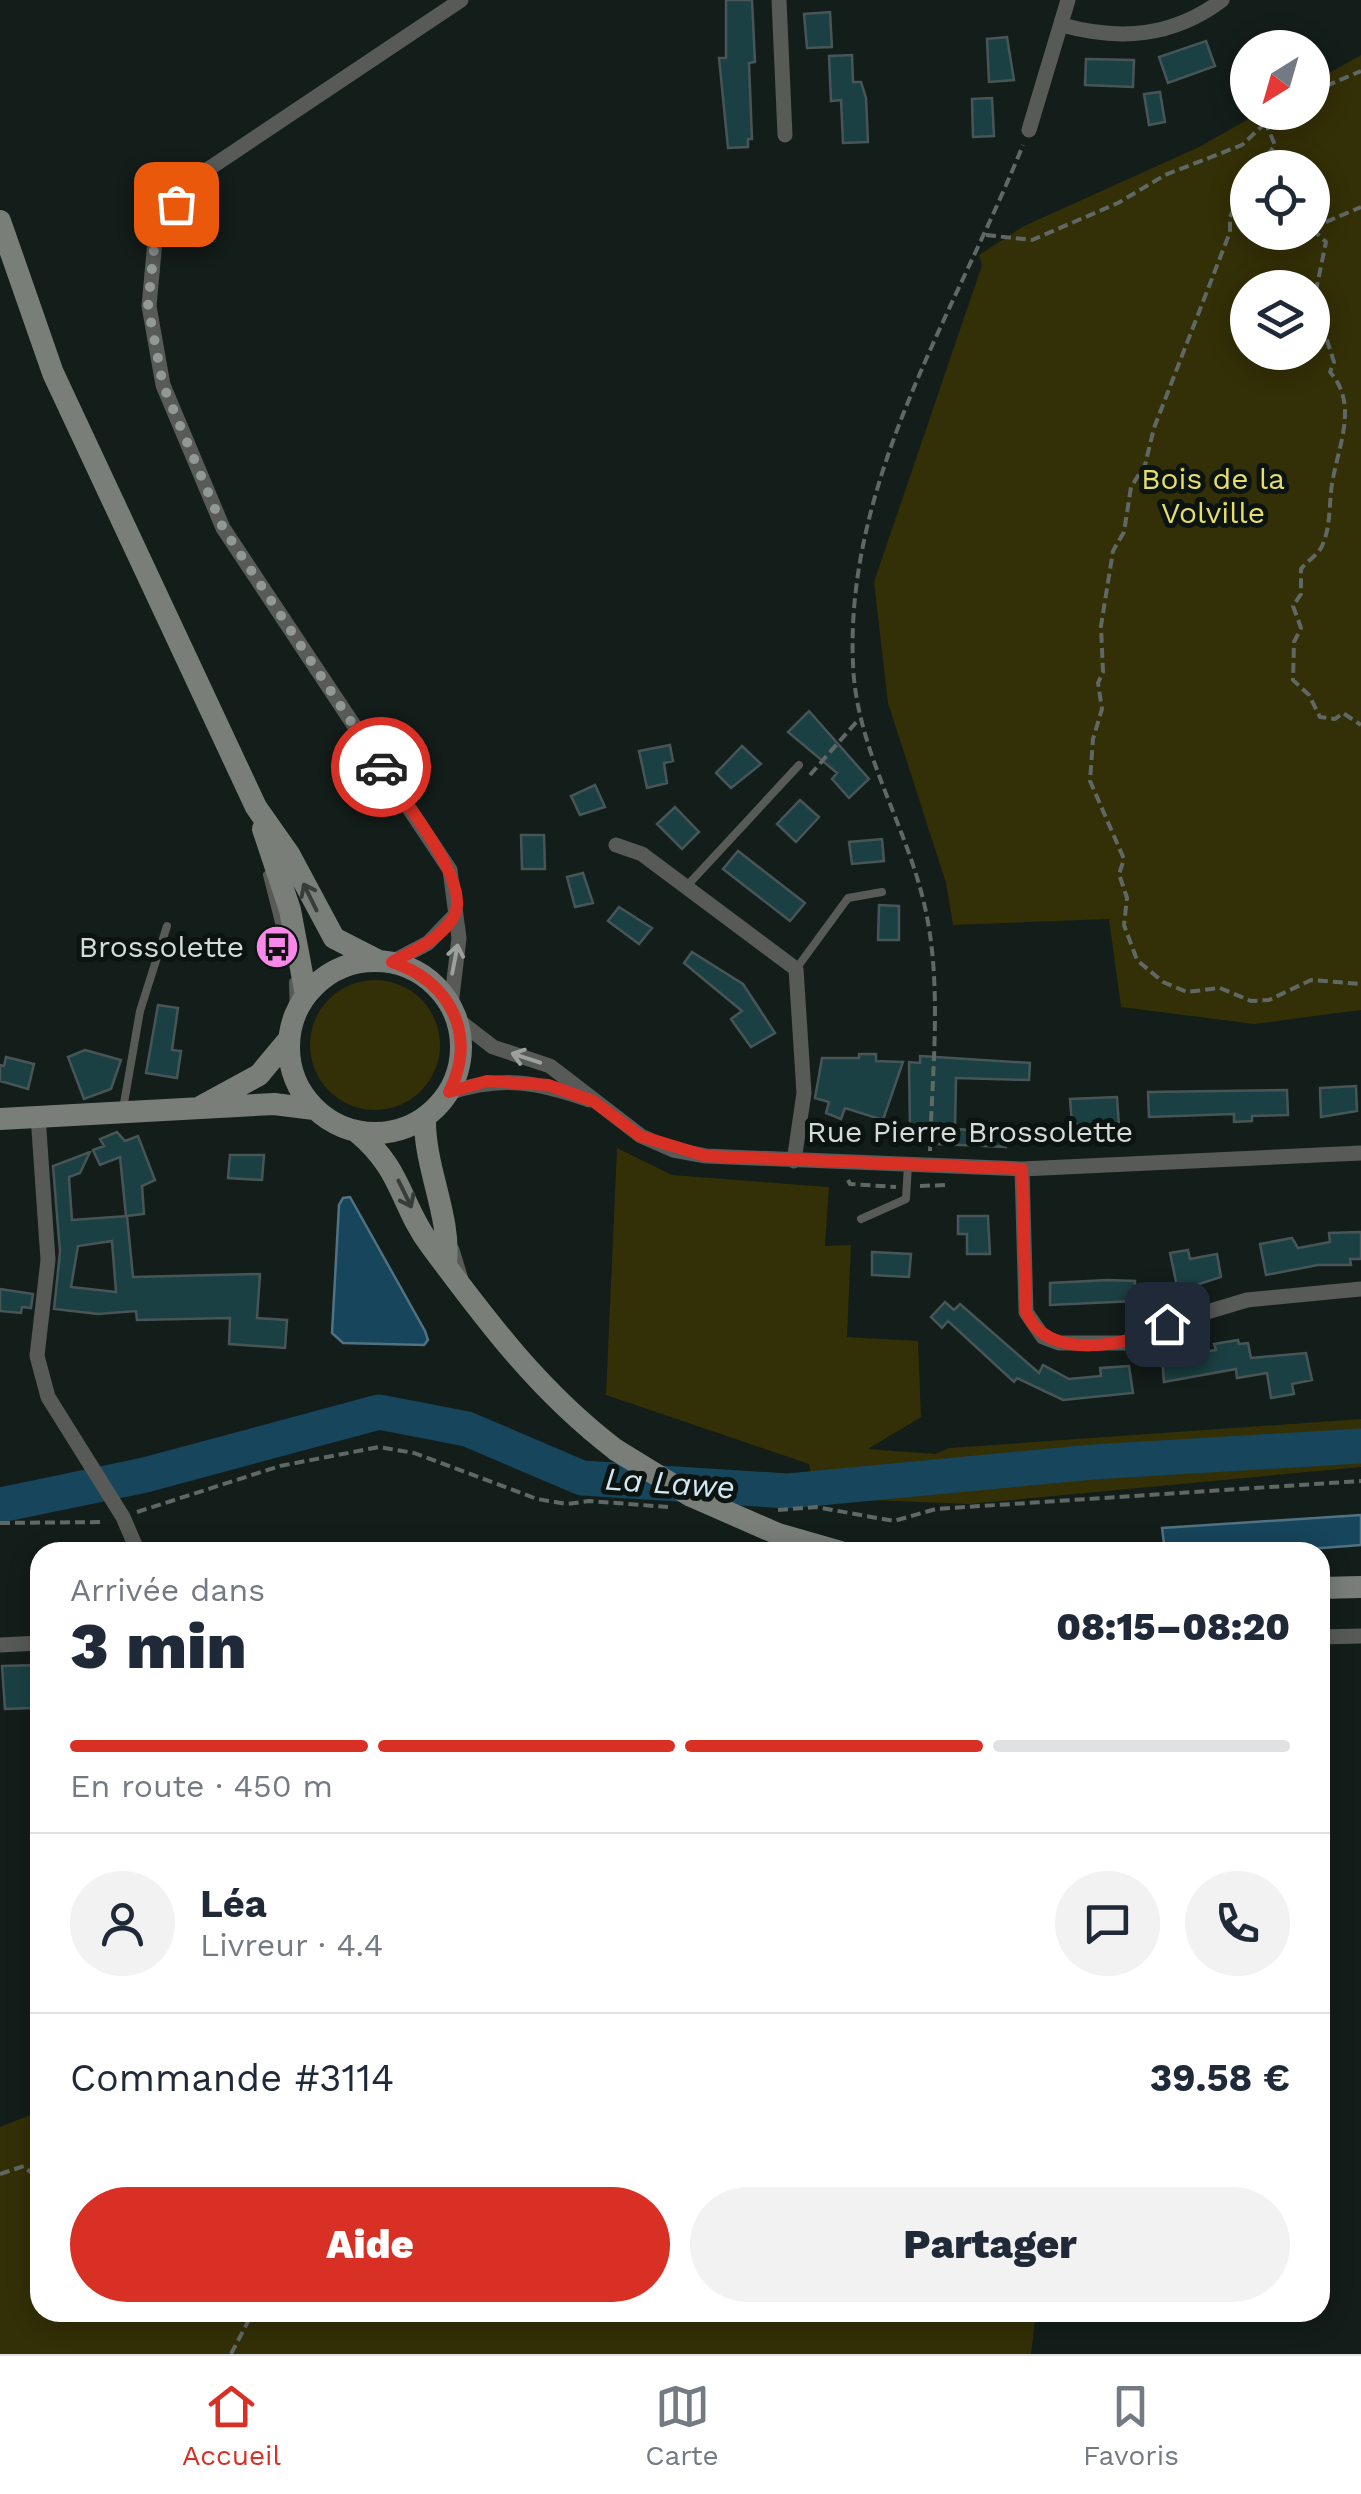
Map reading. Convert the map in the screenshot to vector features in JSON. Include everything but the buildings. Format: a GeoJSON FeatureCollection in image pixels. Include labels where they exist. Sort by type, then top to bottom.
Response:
{"type":"FeatureCollection","features":[{"type":"Feature","properties":{"kind":"main road"},"geometry":{"type":"LineString","coordinates":[[0,221],[53,373],[256,806],[290,910],[296,1084],[314,1109]]}},
{"type":"Feature","properties":{"kind":"main road"},"geometry":{"type":"LineString","coordinates":[[256,806],[289,854],[334,938],[426,977],[454,1012],[460,1065],[449,1092],[429,1115],[392,1132],[357,1132]]}},
{"type":"Feature","properties":{"kind":"main road"},"geometry":{"type":"LineString","coordinates":[[199,1108],[258,1075],[296,1017],[338,969],[386,962]]}},
{"type":"Feature","properties":{"kind":"main road"},"geometry":{"type":"LineString","coordinates":[[0,1119],[274,1104],[314,1109],[357,1132],[391,1165],[429,1244],[446,1263],[469,1301],[564,1410],[616,1450],[690,1496],[806,1542]]}},
{"type":"Feature","properties":{"kind":"main road"},"geometry":{"type":"LineString","coordinates":[[429,1115],[426,1156],[448,1242],[446,1263]]}},
{"type":"Feature","properties":{"kind":"main road"},"geometry":{"type":"LineString","coordinates":[[1330,1588],[1361,1588]]}},
{"type":"Feature","properties":{"kind":"street"},"geometry":{"type":"LineString","coordinates":[[454,1012],[460,938],[450,870],[223,528],[163,385],[148,306],[156,230],[195,178],[461,0]]}},
{"type":"Feature","properties":{"kind":"street"},"geometry":{"type":"LineString","coordinates":[[779,0],[785,135]]}},
{"type":"Feature","properties":{"kind":"street"},"geometry":{"type":"LineString","coordinates":[[1029,130],[1068,0]]}},
{"type":"Feature","properties":{"kind":"street"},"geometry":{"type":"LineString","coordinates":[[1062,25],[1099,35],[1141,35],[1178,26],[1222,0]]}},
{"type":"Feature","properties":{"kind":"street"},"geometry":{"type":"LineString","coordinates":[[616,845],[642,854],[796,969],[804,1093],[794,1161]]}},
{"type":"Feature","properties":{"kind":"street"},"geometry":{"type":"LineString","coordinates":[[386,962],[428,943],[456,914]]}},
{"type":"Feature","properties":{"kind":"street","name":"Rue Pierre Brossolette"},"geometry":{"type":"LineString","coordinates":[[454,1012],[492,1047],[550,1066],[640,1136],[673,1150],[794,1161],[1022,1169],[1361,1152]]}},
{"type":"Feature","properties":{"kind":"street","name":"Rue Pierre Brossolette"},"geometry":{"type":"LineString","coordinates":[[449,1092],[487,1081],[518,1080],[593,1101]]}},
{"type":"Feature","properties":{"kind":"street"},"geometry":{"type":"LineString","coordinates":[[38,1116],[48,1260],[37,1356],[48,1397],[123,1517],[134,1542]]}},
{"type":"Feature","properties":{"kind":"street"},"geometry":{"type":"LineString","coordinates":[[1022,1169],[1026,1312],[1032,1326],[1059,1343],[1127,1343],[1143,1339],[1167,1324],[1247,1300],[1361,1289]]}},
{"type":"Feature","properties":{"kind":"street"},"geometry":{"type":"LineString","coordinates":[[1330,1637],[1361,1636]]}},
{"type":"Feature","properties":{"kind":"street"},"geometry":{"type":"LineString","coordinates":[[0,1645],[30,1644]]}},
{"type":"Feature","properties":{"kind":"lane"},"geometry":{"type":"LineString","coordinates":[[684,888],[799,765]]}},
{"type":"Feature","properties":{"kind":"lane"},"geometry":{"type":"LineString","coordinates":[[796,969],[848,898],[882,892]]}},
{"type":"Feature","properties":{"kind":"lane"},"geometry":{"type":"LineString","coordinates":[[122,1114],[140,1011],[167,926]]}},
{"type":"Feature","properties":{"kind":"lane"},"geometry":{"type":"LineString","coordinates":[[429,1115],[433,1154],[469,1301]]}},
{"type":"Feature","properties":{"kind":"lane"},"geometry":{"type":"LineString","coordinates":[[860,1219],[906,1199],[908,1165]]}},
{"type":"Feature","properties":{"kind":"path"},"geometry":{"type":"LineString","coordinates":[[1330,84],[1361,71]]}},
{"type":"Feature","properties":{"kind":"path"},"geometry":{"type":"LineString","coordinates":[[929,1166],[935,953],[923,898],[860,717],[853,666],[854,590],[877,487],[1029,130]]}},
{"type":"Feature","properties":{"kind":"path"},"geometry":{"type":"LineString","coordinates":[[986,235],[1032,240],[1118,203],[1154,180],[1242,145],[1259,130]]}},
{"type":"Feature","properties":{"kind":"path"},"geometry":{"type":"LineString","coordinates":[[1330,220],[1361,207]]}},
{"type":"Feature","properties":{"kind":"path"},"geometry":{"type":"LineString","coordinates":[[1230,232],[1154,428],[1146,465],[1132,487],[1124,532],[1113,550],[1101,626],[1104,672],[1098,683],[1102,710],[1093,738],[1090,781],[1124,859],[1119,874],[1127,898],[1124,925],[1137,960],[1163,982],[1187,992],[1220,988],[1251,1000],[1269,1000],[1312,980],[1361,984]]}},
{"type":"Feature","properties":{"kind":"path"},"geometry":{"type":"LineString","coordinates":[[1324,250],[1314,300],[1334,362],[1330,372],[1346,397],[1348,416],[1345,445],[1331,488],[1330,526],[1322,548],[1301,569],[1301,594],[1292,606],[1301,628],[1294,642],[1293,680],[1309,695],[1320,717],[1335,719],[1343,714],[1361,725]]}},
{"type":"Feature","properties":{"kind":"path"},"geometry":{"type":"LineString","coordinates":[[799,765],[810,776],[860,717]]}},
{"type":"Feature","properties":{"kind":"path"},"geometry":{"type":"LineString","coordinates":[[0,1524],[117,1522],[123,1517]]}},
{"type":"Feature","properties":{"kind":"path"},"geometry":{"type":"LineString","coordinates":[[0,2174],[24,2166],[30,2172]]}},
{"type":"Feature","properties":{"kind":"path"},"geometry":{"type":"LineString","coordinates":[[230,2354],[247,2322]]}},
{"type":"Feature","properties":{"kind":"green space","name":"Bois de la Volville"},"geometry":{"type":"Polygon","coordinates":[[[1361,55],[1361,1010],[1254,1024],[1121,1007],[1109,919],[953,925],[946,883],[888,703],[874,582],[982,265],[979,255],[1024,226],[1230,129],[1330,130],[1330,72],[1361,55]]]}},
{"type":"Feature","properties":{"kind":"green space"},"geometry":{"type":"Polygon","coordinates":[[[375,980],[400,985],[421,999],[435,1020],[440,1045],[435,1070],[421,1091],[400,1105],[375,1110],[350,1105],[329,1091],[315,1070],[310,1045],[315,1020],[329,999],[350,985],[375,980]]]}},
{"type":"Feature","properties":{"kind":"green space"},"geometry":{"type":"Polygon","coordinates":[[[617,1148],[672,1175],[829,1187],[825,1246],[851,1245],[847,1337],[918,1341],[921,1417],[868,1449],[935,1454],[949,1448],[1361,1419],[1361,1467],[969,1504],[816,1498],[809,1464],[606,1395],[617,1148]]]}},
{"type":"Feature","properties":{"kind":"green space"},"geometry":{"type":"Polygon","coordinates":[[[30,2115],[30,2322],[1035,2322],[1031,2354],[0,2354],[0,2127],[30,2115]]]}},
{"type":"Feature","properties":{"kind":"water"},"geometry":{"type":"Polygon","coordinates":[[[350,1197],[425,1331],[428,1340],[424,1345],[343,1343],[332,1333],[339,1205],[343,1198],[350,1197]]]}},
{"type":"Feature","properties":{"kind":"water"},"geometry":{"type":"Polygon","coordinates":[[[1361,1515],[1361,1545],[1164,1542],[1162,1528],[1361,1515]]]}},
{"type":"Feature","properties":{"kind":"waterway","name":"La Lawe"},"geometry":{"type":"LineString","coordinates":[[0,1505],[145,1475],[379,1412],[467,1429],[582,1478],[788,1491],[1093,1462],[1361,1446]]}},
{"type":"Feature","properties":{"kind":"way so far"},"geometry":{"type":"LineString","coordinates":[[176,204],[156,230],[148,306],[163,385],[223,528],[381,767]]}},
{"type":"Feature","properties":{"kind":"place","name":"Brossolette"},"geometry":{"type":"Point","coordinates":[277,947]}},
{"type":"Feature","properties":{"kind":"route"},"geometry":{"type":"LineString","coordinates":[[381,767],[450,870],[457,896],[456,914],[450,921],[428,943],[392,962],[426,977],[440,990],[458,1020],[462,1050],[449,1092],[487,1081],[518,1080],[548,1085],[593,1101],[640,1136],[673,1150],[706,1156],[1022,1169],[1026,1312],[1032,1326],[1059,1343],[1127,1343],[1143,1339],[1167,1324]]}}]}
